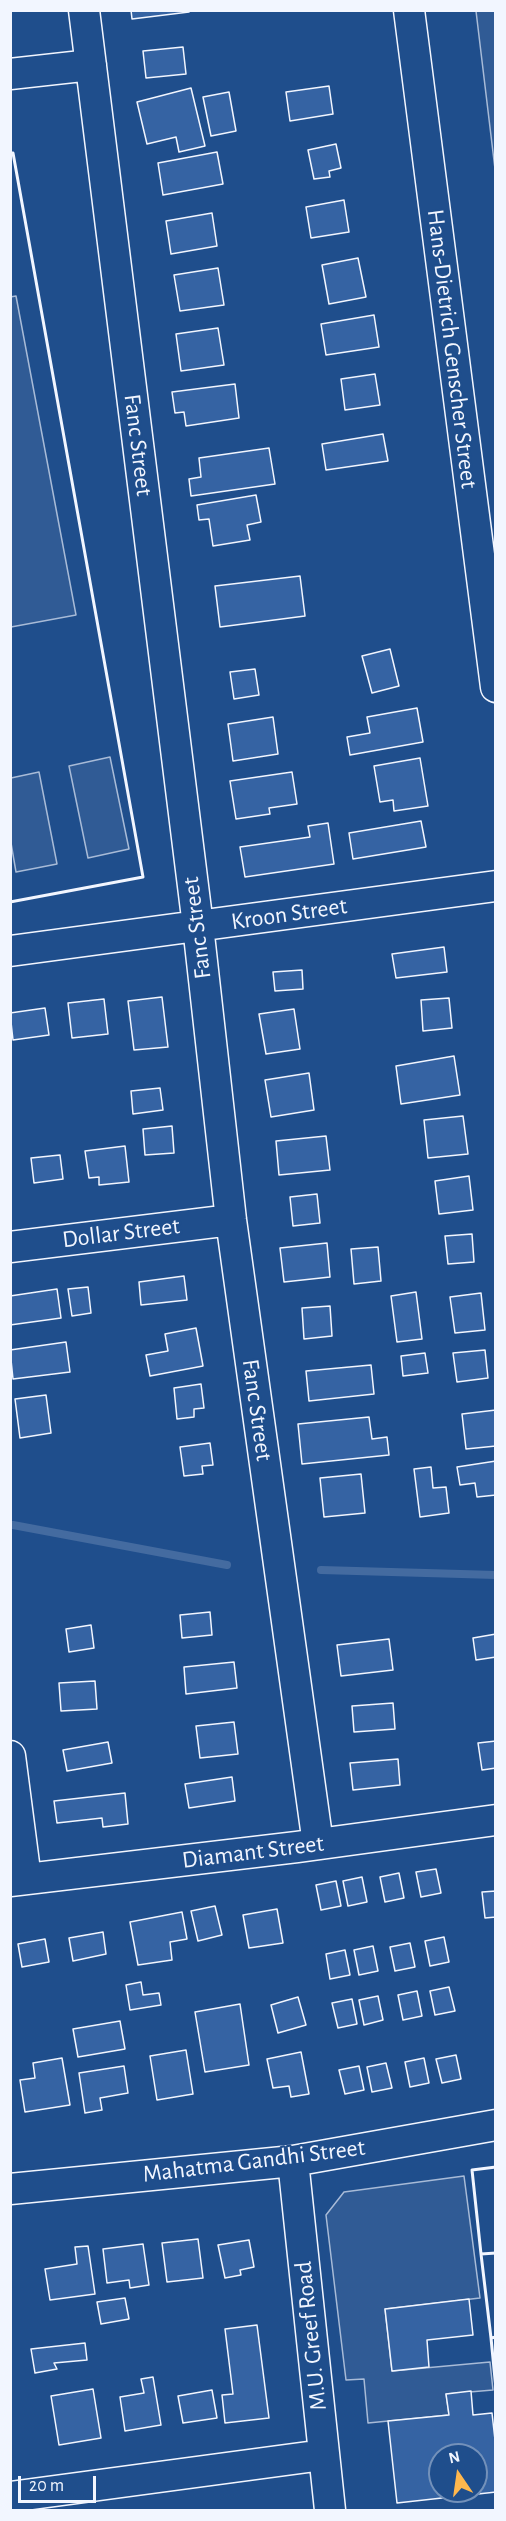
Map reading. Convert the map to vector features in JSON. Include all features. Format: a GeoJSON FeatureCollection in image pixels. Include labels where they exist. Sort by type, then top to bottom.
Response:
{"type":"FeatureCollection","features":[{"type":"Feature","properties":{"kind":"street","name":"Fanc Street"},"geometry":{"type":"LineString","coordinates":[[84,10],[198,926],[231,1220],[318,1844]]}},
{"type":"Feature","properties":{"kind":"street","name":"Hans-Dietrich Genscher Street"},"geometry":{"type":"LineString","coordinates":[[409,10],[495,687]]}},
{"type":"Feature","properties":{"kind":"street"},"geometry":{"type":"LineString","coordinates":[[10,74],[91,65]]}},
{"type":"Feature","properties":{"kind":"street","name":"Kroon Street"},"geometry":{"type":"LineString","coordinates":[[10,951],[495,886]]}},
{"type":"Feature","properties":{"kind":"street","name":"Dollar Street"},"geometry":{"type":"LineString","coordinates":[[10,1246],[231,1220]]}},
{"type":"Feature","properties":{"kind":"street"},"geometry":{"type":"LineString","coordinates":[[10,1756],[19,1880]]}},
{"type":"Feature","properties":{"kind":"street","name":"Diamant Street"},"geometry":{"type":"LineString","coordinates":[[19,1880],[495,1820]]}},
{"type":"Feature","properties":{"kind":"street","name":"Mahatma Gandhi Street"},"geometry":{"type":"LineString","coordinates":[[10,2189],[293,2161],[495,2125]]}},
{"type":"Feature","properties":{"kind":"street","name":"M.U. Greef Road"},"geometry":{"type":"LineString","coordinates":[[293,2161],[330,2511]]}},
{"type":"Feature","properties":{"kind":"street"},"geometry":{"type":"LineString","coordinates":[[10,2497],[323,2455]]}},
{"type":"Feature","properties":{"kind":"shaded area"},"geometry":{"type":"Polygon","coordinates":[[[476,11],[495,11],[495,169],[476,11]]]}},
{"type":"Feature","properties":{"kind":"shaded area"},"geometry":{"type":"Polygon","coordinates":[[[16,296],[76,615],[11,627],[10,297],[16,296]]]}},
{"type":"Feature","properties":{"kind":"shaded area"},"geometry":{"type":"Polygon","coordinates":[[[110,757],[129,849],[88,858],[69,766],[110,757]]]}},
{"type":"Feature","properties":{"kind":"shaded area"},"geometry":{"type":"Polygon","coordinates":[[[39,772],[57,864],[16,872],[11,843],[11,778],[39,772]]]}},
{"type":"Feature","properties":{"kind":"shaded area"},"geometry":{"type":"Polygon","coordinates":[[[464,2176],[480,2298],[385,2309],[392,2371],[490,2362],[493,2390],[446,2394],[449,2415],[368,2423],[364,2379],[346,2380],[326,2215],[344,2192],[464,2176]]]}},
{"type":"Feature","properties":{"kind":"building"},"geometry":{"type":"Polygon","coordinates":[[[131,10],[188,10],[189,12],[132,19],[131,10]]]}},
{"type":"Feature","properties":{"kind":"building"},"geometry":{"type":"Polygon","coordinates":[[[183,47],[186,74],[146,78],[143,51],[183,47]]]}},
{"type":"Feature","properties":{"kind":"building"},"geometry":{"type":"Polygon","coordinates":[[[329,86],[333,114],[290,121],[286,92],[329,86]]]}},
{"type":"Feature","properties":{"kind":"building"},"geometry":{"type":"Polygon","coordinates":[[[191,88],[205,146],[179,152],[176,137],[147,144],[137,102],[191,88]]]}},
{"type":"Feature","properties":{"kind":"building"},"geometry":{"type":"Polygon","coordinates":[[[229,92],[236,131],[211,136],[203,97],[229,92]]]}},
{"type":"Feature","properties":{"kind":"building"},"geometry":{"type":"Polygon","coordinates":[[[336,144],[341,168],[329,171],[330,177],[314,179],[308,150],[336,144]]]}},
{"type":"Feature","properties":{"kind":"building"},"geometry":{"type":"Polygon","coordinates":[[[217,152],[223,184],[163,195],[158,163],[217,152]]]}},
{"type":"Feature","properties":{"kind":"building"},"geometry":{"type":"Polygon","coordinates":[[[344,200],[349,232],[311,238],[306,207],[344,200]]]}},
{"type":"Feature","properties":{"kind":"building"},"geometry":{"type":"Polygon","coordinates":[[[212,213],[217,246],[171,254],[166,221],[212,213]]]}},
{"type":"Feature","properties":{"kind":"building"},"geometry":{"type":"Polygon","coordinates":[[[358,258],[366,297],[329,304],[322,265],[358,258]]]}},
{"type":"Feature","properties":{"kind":"building"},"geometry":{"type":"Polygon","coordinates":[[[218,268],[224,305],[180,311],[174,275],[218,268]]]}},
{"type":"Feature","properties":{"kind":"building"},"geometry":{"type":"Polygon","coordinates":[[[374,315],[379,347],[326,355],[321,324],[374,315]]]}},
{"type":"Feature","properties":{"kind":"building"},"geometry":{"type":"Polygon","coordinates":[[[218,328],[224,365],[181,371],[176,334],[218,328]]]}},
{"type":"Feature","properties":{"kind":"building"},"geometry":{"type":"Polygon","coordinates":[[[375,374],[380,405],[345,410],[341,379],[375,374]]]}},
{"type":"Feature","properties":{"kind":"building"},"geometry":{"type":"Polygon","coordinates":[[[235,384],[239,418],[186,426],[184,412],[175,413],[172,392],[235,384]]]}},
{"type":"Feature","properties":{"kind":"building"},"geometry":{"type":"Polygon","coordinates":[[[383,434],[388,461],[326,470],[322,444],[383,434]]]}},
{"type":"Feature","properties":{"kind":"building"},"geometry":{"type":"Polygon","coordinates":[[[269,448],[275,484],[191,496],[189,479],[201,477],[199,458],[269,448]]]}},
{"type":"Feature","properties":{"kind":"building"},"geometry":{"type":"Polygon","coordinates":[[[256,495],[261,522],[247,525],[250,540],[213,546],[209,519],[199,520],[197,505],[256,495]]]}},
{"type":"Feature","properties":{"kind":"building"},"geometry":{"type":"Polygon","coordinates":[[[300,576],[305,616],[220,627],[215,586],[300,576]]]}},
{"type":"Feature","properties":{"kind":"building"},"geometry":{"type":"Polygon","coordinates":[[[390,649],[399,686],[372,693],[362,656],[390,649]]]}},
{"type":"Feature","properties":{"kind":"building"},"geometry":{"type":"Polygon","coordinates":[[[255,669],[259,695],[234,699],[230,672],[255,669]]]}},
{"type":"Feature","properties":{"kind":"building"},"geometry":{"type":"Polygon","coordinates":[[[417,708],[423,742],[350,755],[347,737],[370,733],[367,717],[417,708]]]}},
{"type":"Feature","properties":{"kind":"building"},"geometry":{"type":"Polygon","coordinates":[[[273,717],[278,754],[233,761],[228,724],[273,717]]]}},
{"type":"Feature","properties":{"kind":"building"},"geometry":{"type":"Polygon","coordinates":[[[420,758],[428,806],[394,811],[393,800],[380,802],[374,766],[420,758]]]}},
{"type":"Feature","properties":{"kind":"building"},"geometry":{"type":"Polygon","coordinates":[[[292,772],[297,804],[269,808],[270,814],[236,819],[230,781],[292,772]]]}},
{"type":"Feature","properties":{"kind":"building"},"geometry":{"type":"Polygon","coordinates":[[[421,821],[426,847],[353,859],[349,833],[421,821]]]}},
{"type":"Feature","properties":{"kind":"building"},"geometry":{"type":"Polygon","coordinates":[[[328,823],[334,864],[245,877],[240,847],[310,837],[308,826],[328,823]]]}},
{"type":"Feature","properties":{"kind":"building"},"geometry":{"type":"Polygon","coordinates":[[[444,947],[447,972],[396,978],[392,954],[444,947]]]}},
{"type":"Feature","properties":{"kind":"building"},"geometry":{"type":"Polygon","coordinates":[[[302,970],[303,989],[275,991],[273,972],[302,970]]]}},
{"type":"Feature","properties":{"kind":"building"},"geometry":{"type":"Polygon","coordinates":[[[162,997],[168,1047],[134,1050],[128,1001],[162,997]]]}},
{"type":"Feature","properties":{"kind":"building"},"geometry":{"type":"Polygon","coordinates":[[[449,998],[452,1028],[423,1031],[421,1000],[449,998]]]}},
{"type":"Feature","properties":{"kind":"building"},"geometry":{"type":"Polygon","coordinates":[[[104,999],[108,1034],[72,1038],[68,1003],[104,999]]]}},
{"type":"Feature","properties":{"kind":"building"},"geometry":{"type":"Polygon","coordinates":[[[45,1008],[49,1035],[13,1040],[10,1013],[45,1008]]]}},
{"type":"Feature","properties":{"kind":"building"},"geometry":{"type":"Polygon","coordinates":[[[294,1009],[300,1049],[266,1054],[259,1014],[294,1009]]]}},
{"type":"Feature","properties":{"kind":"building"},"geometry":{"type":"Polygon","coordinates":[[[454,1056],[460,1095],[401,1104],[396,1066],[454,1056]]]}},
{"type":"Feature","properties":{"kind":"building"},"geometry":{"type":"Polygon","coordinates":[[[309,1073],[314,1110],[271,1117],[265,1080],[309,1073]]]}},
{"type":"Feature","properties":{"kind":"building"},"geometry":{"type":"Polygon","coordinates":[[[160,1088],[163,1110],[133,1114],[131,1091],[160,1088]]]}},
{"type":"Feature","properties":{"kind":"building"},"geometry":{"type":"Polygon","coordinates":[[[463,1116],[468,1154],[428,1158],[424,1120],[463,1116]]]}},
{"type":"Feature","properties":{"kind":"building"},"geometry":{"type":"Polygon","coordinates":[[[172,1126],[174,1153],[145,1155],[143,1129],[172,1126]]]}},
{"type":"Feature","properties":{"kind":"building"},"geometry":{"type":"Polygon","coordinates":[[[326,1136],[330,1170],[279,1175],[276,1141],[326,1136]]]}},
{"type":"Feature","properties":{"kind":"building"},"geometry":{"type":"Polygon","coordinates":[[[125,1146],[129,1182],[99,1185],[99,1177],[89,1178],[85,1151],[125,1146]]]}},
{"type":"Feature","properties":{"kind":"building"},"geometry":{"type":"Polygon","coordinates":[[[60,1155],[63,1179],[34,1183],[31,1158],[60,1155]]]}},
{"type":"Feature","properties":{"kind":"building"},"geometry":{"type":"Polygon","coordinates":[[[469,1176],[473,1210],[439,1214],[435,1181],[469,1176]]]}},
{"type":"Feature","properties":{"kind":"building"},"geometry":{"type":"Polygon","coordinates":[[[317,1194],[320,1223],[293,1226],[290,1197],[317,1194]]]}},
{"type":"Feature","properties":{"kind":"building"},"geometry":{"type":"Polygon","coordinates":[[[472,1234],[474,1262],[448,1264],[445,1236],[472,1234]]]}},
{"type":"Feature","properties":{"kind":"building"},"geometry":{"type":"Polygon","coordinates":[[[327,1243],[330,1277],[284,1282],[280,1248],[327,1243]]]}},
{"type":"Feature","properties":{"kind":"building"},"geometry":{"type":"Polygon","coordinates":[[[378,1247],[381,1281],[354,1284],[351,1249],[378,1247]]]}},
{"type":"Feature","properties":{"kind":"building"},"geometry":{"type":"Polygon","coordinates":[[[184,1276],[187,1300],[141,1305],[139,1282],[184,1276]]]}},
{"type":"Feature","properties":{"kind":"building"},"geometry":{"type":"Polygon","coordinates":[[[88,1287],[91,1313],[72,1316],[68,1289],[88,1287]]]}},
{"type":"Feature","properties":{"kind":"building"},"geometry":{"type":"Polygon","coordinates":[[[57,1289],[61,1318],[10,1325],[10,1296],[57,1289]]]}},
{"type":"Feature","properties":{"kind":"building"},"geometry":{"type":"Polygon","coordinates":[[[416,1292],[422,1339],[397,1342],[391,1296],[416,1292]]]}},
{"type":"Feature","properties":{"kind":"building"},"geometry":{"type":"Polygon","coordinates":[[[481,1293],[485,1330],[455,1333],[450,1297],[481,1293]]]}},
{"type":"Feature","properties":{"kind":"building"},"geometry":{"type":"Polygon","coordinates":[[[330,1306],[332,1336],[304,1339],[302,1308],[330,1306]]]}},
{"type":"Feature","properties":{"kind":"building"},"geometry":{"type":"Polygon","coordinates":[[[196,1328],[203,1366],[150,1376],[146,1355],[168,1351],[165,1334],[196,1328]]]}},
{"type":"Feature","properties":{"kind":"building"},"geometry":{"type":"Polygon","coordinates":[[[66,1342],[70,1372],[13,1379],[10,1350],[66,1342]]]}},
{"type":"Feature","properties":{"kind":"building"},"geometry":{"type":"Polygon","coordinates":[[[485,1350],[488,1378],[457,1382],[453,1353],[485,1350]]]}},
{"type":"Feature","properties":{"kind":"building"},"geometry":{"type":"Polygon","coordinates":[[[425,1353],[428,1373],[403,1376],[401,1356],[425,1353]]]}},
{"type":"Feature","properties":{"kind":"building"},"geometry":{"type":"Polygon","coordinates":[[[371,1365],[374,1394],[309,1401],[306,1371],[371,1365]]]}},
{"type":"Feature","properties":{"kind":"building"},"geometry":{"type":"Polygon","coordinates":[[[201,1384],[204,1408],[194,1409],[194,1417],[177,1419],[174,1388],[201,1384]]]}},
{"type":"Feature","properties":{"kind":"building"},"geometry":{"type":"Polygon","coordinates":[[[46,1395],[51,1433],[20,1438],[15,1399],[46,1395]]]}},
{"type":"Feature","properties":{"kind":"building"},"geometry":{"type":"Polygon","coordinates":[[[496,1410],[496,1446],[466,1449],[462,1414],[496,1410]]]}},
{"type":"Feature","properties":{"kind":"building"},"geometry":{"type":"Polygon","coordinates":[[[369,1417],[372,1439],[387,1437],[389,1455],[302,1464],[298,1424],[369,1417]]]}},
{"type":"Feature","properties":{"kind":"building"},"geometry":{"type":"Polygon","coordinates":[[[210,1443],[213,1465],[202,1466],[203,1474],[184,1476],[180,1447],[210,1443]]]}},
{"type":"Feature","properties":{"kind":"building"},"geometry":{"type":"Polygon","coordinates":[[[496,1461],[496,1495],[477,1497],[475,1483],[460,1485],[457,1467],[496,1461]]]}},
{"type":"Feature","properties":{"kind":"building"},"geometry":{"type":"Polygon","coordinates":[[[431,1467],[433,1488],[446,1487],[449,1513],[420,1517],[414,1469],[431,1467]]]}},
{"type":"Feature","properties":{"kind":"building"},"geometry":{"type":"Polygon","coordinates":[[[361,1474],[365,1513],[324,1517],[320,1478],[361,1474]]]}},
{"type":"Feature","properties":{"kind":"building"},"geometry":{"type":"Polygon","coordinates":[[[210,1612],[212,1635],[182,1638],[180,1615],[210,1612]]]}},
{"type":"Feature","properties":{"kind":"building"},"geometry":{"type":"Polygon","coordinates":[[[91,1625],[94,1648],[69,1652],[66,1629],[91,1625]]]}},
{"type":"Feature","properties":{"kind":"building"},"geometry":{"type":"Polygon","coordinates":[[[496,1634],[496,1657],[476,1660],[473,1638],[496,1634]]]}},
{"type":"Feature","properties":{"kind":"building"},"geometry":{"type":"Polygon","coordinates":[[[389,1639],[393,1670],[341,1676],[337,1645],[389,1639]]]}},
{"type":"Feature","properties":{"kind":"building"},"geometry":{"type":"Polygon","coordinates":[[[234,1662],[237,1688],[186,1694],[184,1667],[234,1662]]]}},
{"type":"Feature","properties":{"kind":"building"},"geometry":{"type":"Polygon","coordinates":[[[95,1681],[97,1709],[61,1711],[59,1683],[95,1681]]]}},
{"type":"Feature","properties":{"kind":"building"},"geometry":{"type":"Polygon","coordinates":[[[393,1703],[395,1729],[354,1732],[352,1706],[393,1703]]]}},
{"type":"Feature","properties":{"kind":"building"},"geometry":{"type":"Polygon","coordinates":[[[234,1722],[238,1754],[200,1758],[196,1726],[234,1722]]]}},
{"type":"Feature","properties":{"kind":"building"},"geometry":{"type":"Polygon","coordinates":[[[496,1741],[496,1768],[482,1770],[478,1743],[496,1741]]]}},
{"type":"Feature","properties":{"kind":"building"},"geometry":{"type":"Polygon","coordinates":[[[108,1742],[112,1763],[67,1771],[63,1750],[108,1742]]]}},
{"type":"Feature","properties":{"kind":"building"},"geometry":{"type":"Polygon","coordinates":[[[398,1759],[400,1785],[353,1790],[350,1763],[398,1759]]]}},
{"type":"Feature","properties":{"kind":"building"},"geometry":{"type":"Polygon","coordinates":[[[232,1777],[235,1801],[189,1808],[185,1784],[232,1777]]]}},
{"type":"Feature","properties":{"kind":"building"},"geometry":{"type":"Polygon","coordinates":[[[125,1793],[128,1824],[103,1827],[102,1818],[57,1823],[54,1801],[125,1793]]]}},
{"type":"Feature","properties":{"kind":"building"},"geometry":{"type":"Polygon","coordinates":[[[436,1869],[441,1893],[421,1897],[416,1872],[436,1869]]]}},
{"type":"Feature","properties":{"kind":"building"},"geometry":{"type":"Polygon","coordinates":[[[399,1873],[404,1898],[385,1902],[380,1877],[399,1873]]]}},
{"type":"Feature","properties":{"kind":"building"},"geometry":{"type":"Polygon","coordinates":[[[362,1877],[367,1902],[348,1906],[343,1881],[362,1877]]]}},
{"type":"Feature","properties":{"kind":"building"},"geometry":{"type":"Polygon","coordinates":[[[336,1881],[341,1906],[321,1910],[316,1885],[336,1881]]]}},
{"type":"Feature","properties":{"kind":"building"},"geometry":{"type":"Polygon","coordinates":[[[496,1891],[496,1917],[485,1918],[482,1892],[496,1891]]]}},
{"type":"Feature","properties":{"kind":"building"},"geometry":{"type":"Polygon","coordinates":[[[215,1906],[222,1935],[198,1941],[191,1911],[215,1906]]]}},
{"type":"Feature","properties":{"kind":"building"},"geometry":{"type":"Polygon","coordinates":[[[277,1909],[283,1943],[249,1948],[243,1915],[277,1909]]]}},
{"type":"Feature","properties":{"kind":"building"},"geometry":{"type":"Polygon","coordinates":[[[182,1912],[187,1939],[170,1942],[172,1960],[138,1965],[130,1922],[182,1912]]]}},
{"type":"Feature","properties":{"kind":"building"},"geometry":{"type":"Polygon","coordinates":[[[103,1932],[106,1954],[73,1961],[69,1938],[103,1932]]]}},
{"type":"Feature","properties":{"kind":"building"},"geometry":{"type":"Polygon","coordinates":[[[444,1937],[449,1962],[430,1966],[425,1941],[444,1937]]]}},
{"type":"Feature","properties":{"kind":"building"},"geometry":{"type":"Polygon","coordinates":[[[45,1939],[49,1962],[22,1967],[18,1944],[45,1939]]]}},
{"type":"Feature","properties":{"kind":"building"},"geometry":{"type":"Polygon","coordinates":[[[410,1943],[415,1967],[395,1971],[390,1947],[410,1943]]]}},
{"type":"Feature","properties":{"kind":"building"},"geometry":{"type":"Polygon","coordinates":[[[373,1946],[378,1971],[359,1975],[354,1950],[373,1946]]]}},
{"type":"Feature","properties":{"kind":"building"},"geometry":{"type":"Polygon","coordinates":[[[345,1950],[350,1975],[330,1979],[326,1954],[345,1950]]]}},
{"type":"Feature","properties":{"kind":"building"},"geometry":{"type":"Polygon","coordinates":[[[141,1982],[143,1995],[159,1993],[161,2005],[130,2010],[126,1985],[141,1982]]]}},
{"type":"Feature","properties":{"kind":"building"},"geometry":{"type":"Polygon","coordinates":[[[449,1987],[455,2011],[435,2015],[430,1991],[449,1987]]]}},
{"type":"Feature","properties":{"kind":"building"},"geometry":{"type":"Polygon","coordinates":[[[417,1991],[422,2016],[403,2020],[398,1995],[417,1991]]]}},
{"type":"Feature","properties":{"kind":"building"},"geometry":{"type":"Polygon","coordinates":[[[378,1996],[383,2020],[364,2025],[359,2000],[378,1996]]]}},
{"type":"Feature","properties":{"kind":"building"},"geometry":{"type":"Polygon","coordinates":[[[298,1997],[306,2025],[278,2033],[271,2005],[298,1997]]]}},
{"type":"Feature","properties":{"kind":"building"},"geometry":{"type":"Polygon","coordinates":[[[352,1999],[357,2024],[338,2028],[332,2003],[352,1999]]]}},
{"type":"Feature","properties":{"kind":"building"},"geometry":{"type":"Polygon","coordinates":[[[240,2004],[249,2065],[205,2072],[195,2012],[240,2004]]]}},
{"type":"Feature","properties":{"kind":"building"},"geometry":{"type":"Polygon","coordinates":[[[120,2021],[125,2049],[78,2057],[73,2029],[120,2021]]]}},
{"type":"Feature","properties":{"kind":"building"},"geometry":{"type":"Polygon","coordinates":[[[186,2050],[193,2094],[157,2100],[150,2056],[186,2050]]]}},
{"type":"Feature","properties":{"kind":"building"},"geometry":{"type":"Polygon","coordinates":[[[301,2052],[309,2094],[291,2097],[289,2086],[273,2088],[267,2059],[301,2052]]]}},
{"type":"Feature","properties":{"kind":"building"},"geometry":{"type":"Polygon","coordinates":[[[456,2055],[461,2079],[442,2083],[436,2059],[456,2055]]]}},
{"type":"Feature","properties":{"kind":"building"},"geometry":{"type":"Polygon","coordinates":[[[62,2058],[70,2105],[25,2112],[20,2080],[35,2078],[33,2063],[62,2058]]]}},
{"type":"Feature","properties":{"kind":"building"},"geometry":{"type":"Polygon","coordinates":[[[424,2058],[429,2083],[410,2087],[405,2062],[424,2058]]]}},
{"type":"Feature","properties":{"kind":"building"},"geometry":{"type":"Polygon","coordinates":[[[386,2063],[392,2088],[372,2092],[367,2067],[386,2063]]]}},
{"type":"Feature","properties":{"kind":"building"},"geometry":{"type":"Polygon","coordinates":[[[124,2066],[128,2093],[100,2098],[102,2110],[85,2113],[79,2073],[124,2066]]]}},
{"type":"Feature","properties":{"kind":"building"},"geometry":{"type":"Polygon","coordinates":[[[359,2066],[364,2090],[345,2094],[339,2070],[359,2066]]]}},
{"type":"Feature","properties":{"kind":"building"},"geometry":{"type":"Polygon","coordinates":[[[198,2239],[203,2278],[167,2282],[162,2243],[198,2239]]]}},
{"type":"Feature","properties":{"kind":"building"},"geometry":{"type":"Polygon","coordinates":[[[249,2240],[254,2267],[240,2270],[241,2275],[225,2278],[218,2245],[249,2240]]]}},
{"type":"Feature","properties":{"kind":"building"},"geometry":{"type":"Polygon","coordinates":[[[143,2244],[149,2285],[130,2288],[129,2280],[107,2283],[103,2249],[143,2244]]]}},
{"type":"Feature","properties":{"kind":"building"},"geometry":{"type":"Polygon","coordinates":[[[88,2246],[95,2294],[50,2300],[45,2269],[77,2264],[75,2247],[88,2246]]]}},
{"type":"Feature","properties":{"kind":"building"},"geometry":{"type":"Polygon","coordinates":[[[125,2298],[129,2319],[101,2324],[97,2302],[125,2298]]]}},
{"type":"Feature","properties":{"kind":"building"},"geometry":{"type":"Polygon","coordinates":[[[469,2299],[473,2335],[427,2340],[429,2367],[392,2371],[385,2309],[469,2299]]]}},
{"type":"Feature","properties":{"kind":"building"},"geometry":{"type":"Polygon","coordinates":[[[257,2325],[269,2418],[225,2423],[222,2395],[233,2394],[225,2329],[257,2325]]]}},
{"type":"Feature","properties":{"kind":"building"},"geometry":{"type":"Polygon","coordinates":[[[85,2343],[87,2360],[54,2363],[57,2369],[35,2373],[31,2349],[85,2343]]]}},
{"type":"Feature","properties":{"kind":"building"},"geometry":{"type":"Polygon","coordinates":[[[153,2377],[161,2425],[125,2431],[120,2397],[144,2393],[141,2379],[153,2377]]]}},
{"type":"Feature","properties":{"kind":"building"},"geometry":{"type":"Polygon","coordinates":[[[93,2389],[101,2438],[59,2445],[51,2396],[93,2389]]]}},
{"type":"Feature","properties":{"kind":"building"},"geometry":{"type":"Polygon","coordinates":[[[212,2390],[217,2418],[183,2423],[178,2396],[212,2390]]]}},
{"type":"Feature","properties":{"kind":"building"},"geometry":{"type":"Polygon","coordinates":[[[471,2391],[473,2415],[492,2413],[496,2449],[496,2492],[488,2493],[488,2443],[428,2443],[428,2500],[397,2503],[388,2421],[449,2415],[446,2394],[471,2391]]]}},
{"type":"Feature","properties":{"kind":"waterway"},"geometry":{"type":"LineString","coordinates":[[13,1525],[227,1565]]}},
{"type":"Feature","properties":{"kind":"waterway"},"geometry":{"type":"LineString","coordinates":[[321,1570],[496,1575]]}},
{"type":"Feature","properties":{"kind":"wall"},"geometry":{"type":"LineString","coordinates":[[10,153],[13,153],[143,877],[10,902]]}},
{"type":"Feature","properties":{"kind":"wall"},"geometry":{"type":"LineString","coordinates":[[496,2167],[472,2170],[481,2254],[496,2253]]}},
{"type":"Feature","properties":{"kind":"wall"},"geometry":{"type":"LineString","coordinates":[[481,2254],[491,2338],[496,2337]]}},
{"type":"Feature","properties":{"kind":"wall"},"geometry":{"type":"LineString","coordinates":[[491,2338],[496,2389]]}}]}
